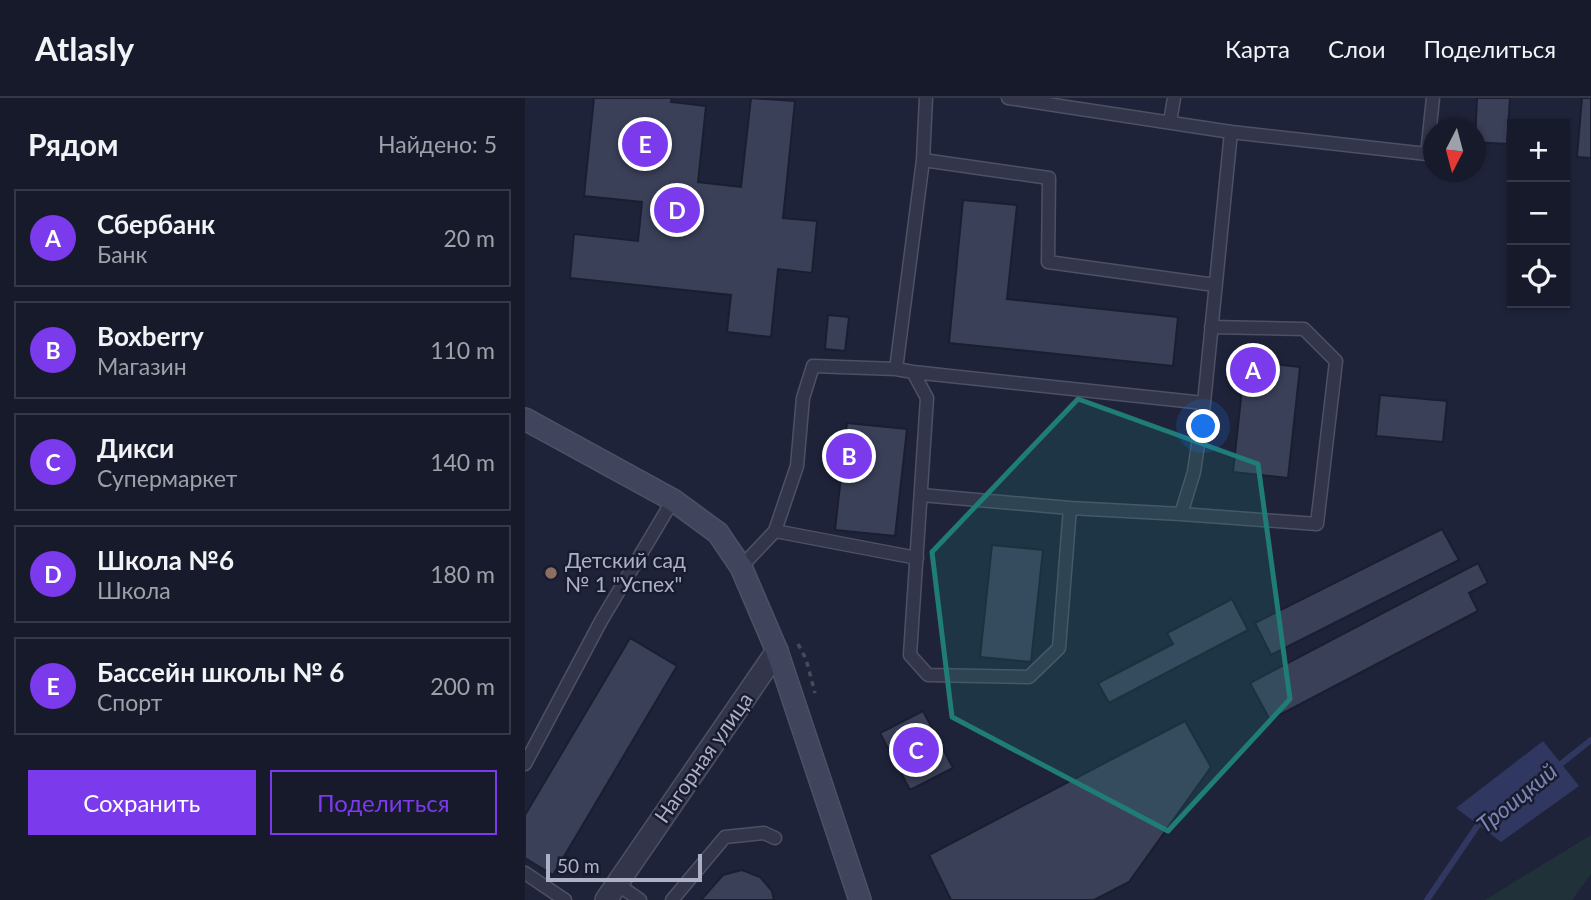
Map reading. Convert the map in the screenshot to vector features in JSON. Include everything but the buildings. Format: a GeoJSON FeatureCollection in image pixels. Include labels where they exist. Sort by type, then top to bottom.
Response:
{"type":"FeatureCollection","features":[{"type":"Feature","properties":{"kind":"main road"},"geometry":{"type":"LineString","coordinates":[[525,419],[673,500],[718,533],[741,567],[778,651],[860,900]]}},
{"type":"Feature","properties":{"kind":"street","name":"Нагорная улица"},"geometry":{"type":"LineString","coordinates":[[611,892],[778,651]]}},
{"type":"Feature","properties":{"kind":"lane"},"geometry":{"type":"LineString","coordinates":[[896,369],[923,160],[926,98]]}},
{"type":"Feature","properties":{"kind":"lane"},"geometry":{"type":"LineString","coordinates":[[1008,98],[1231,132],[1427,154],[1433,98]]}},
{"type":"Feature","properties":{"kind":"lane"},"geometry":{"type":"LineString","coordinates":[[1170,122],[1174,98]]}},
{"type":"Feature","properties":{"kind":"lane"},"geometry":{"type":"LineString","coordinates":[[1181,514],[1194,472],[1204,403],[1231,132]]}},
{"type":"Feature","properties":{"kind":"lane"},"geometry":{"type":"LineString","coordinates":[[923,160],[1049,178],[1048,262],[1215,285]]}},
{"type":"Feature","properties":{"kind":"lane"},"geometry":{"type":"LineString","coordinates":[[921,495],[1317,524],[1336,361],[1304,329],[1210,327]]}},
{"type":"Feature","properties":{"kind":"lane"},"geometry":{"type":"LineString","coordinates":[[741,567],[775,531],[797,466],[803,398],[813,366],[896,369],[1204,403]]}},
{"type":"Feature","properties":{"kind":"lane"},"geometry":{"type":"LineString","coordinates":[[913,372],[927,398],[910,655],[929,675],[1029,677],[1059,648],[1070,508]]}},
{"type":"Feature","properties":{"kind":"lane"},"geometry":{"type":"LineString","coordinates":[[525,764],[601,621],[673,500]]}},
{"type":"Feature","properties":{"kind":"lane"},"geometry":{"type":"LineString","coordinates":[[775,531],[917,558]]}},
{"type":"Feature","properties":{"kind":"lane"},"geometry":{"type":"LineString","coordinates":[[672,900],[725,836],[764,833],[775,838]]}},
{"type":"Feature","properties":{"kind":"lane"},"geometry":{"type":"LineString","coordinates":[[525,873],[565,900]]}},
{"type":"Feature","properties":{"kind":"lane"},"geometry":{"type":"LineString","coordinates":[[611,892],[640,900]]}},
{"type":"Feature","properties":{"kind":"highlighted area"},"geometry":{"type":"Polygon","coordinates":[[[1078,399],[1258,464],[1290,699],[1168,831],[952,717],[932,552],[1078,399]]]}},
{"type":"Feature","properties":{"kind":"shaded area"},"geometry":{"type":"Polygon","coordinates":[[[1591,835],[1591,874],[1572,900],[1485,900],[1591,835]]]}},
{"type":"Feature","properties":{"kind":"water"},"geometry":{"type":"Polygon","coordinates":[[[1543,741],[1579,786],[1501,842],[1456,808],[1543,741]]]}},
{"type":"Feature","properties":{"kind":"waterway","name":"Троицкий"},"geometry":{"type":"LineString","coordinates":[[1557,767],[1591,740]]}},
{"type":"Feature","properties":{"kind":"waterway","name":"Троицкий"},"geometry":{"type":"LineString","coordinates":[[1427,900],[1483,821]]}},
{"type":"Feature","properties":{"kind":"place","name":"Бассейн школы № 6"},"geometry":{"type":"Point","coordinates":[645,144]}},
{"type":"Feature","properties":{"kind":"place","name":"Школа №6"},"geometry":{"type":"Point","coordinates":[677,210]}},
{"type":"Feature","properties":{"kind":"place","name":"Сбербанк"},"geometry":{"type":"Point","coordinates":[1253,370]}},
{"type":"Feature","properties":{"kind":"place","name":"Boxberry"},"geometry":{"type":"Point","coordinates":[849,456]}},
{"type":"Feature","properties":{"kind":"place","name":"Детский сад № 1 \"Успех\""},"geometry":{"type":"Point","coordinates":[551,573]}},
{"type":"Feature","properties":{"kind":"place","name":"Дикси"},"geometry":{"type":"Point","coordinates":[916,750]}}]}
